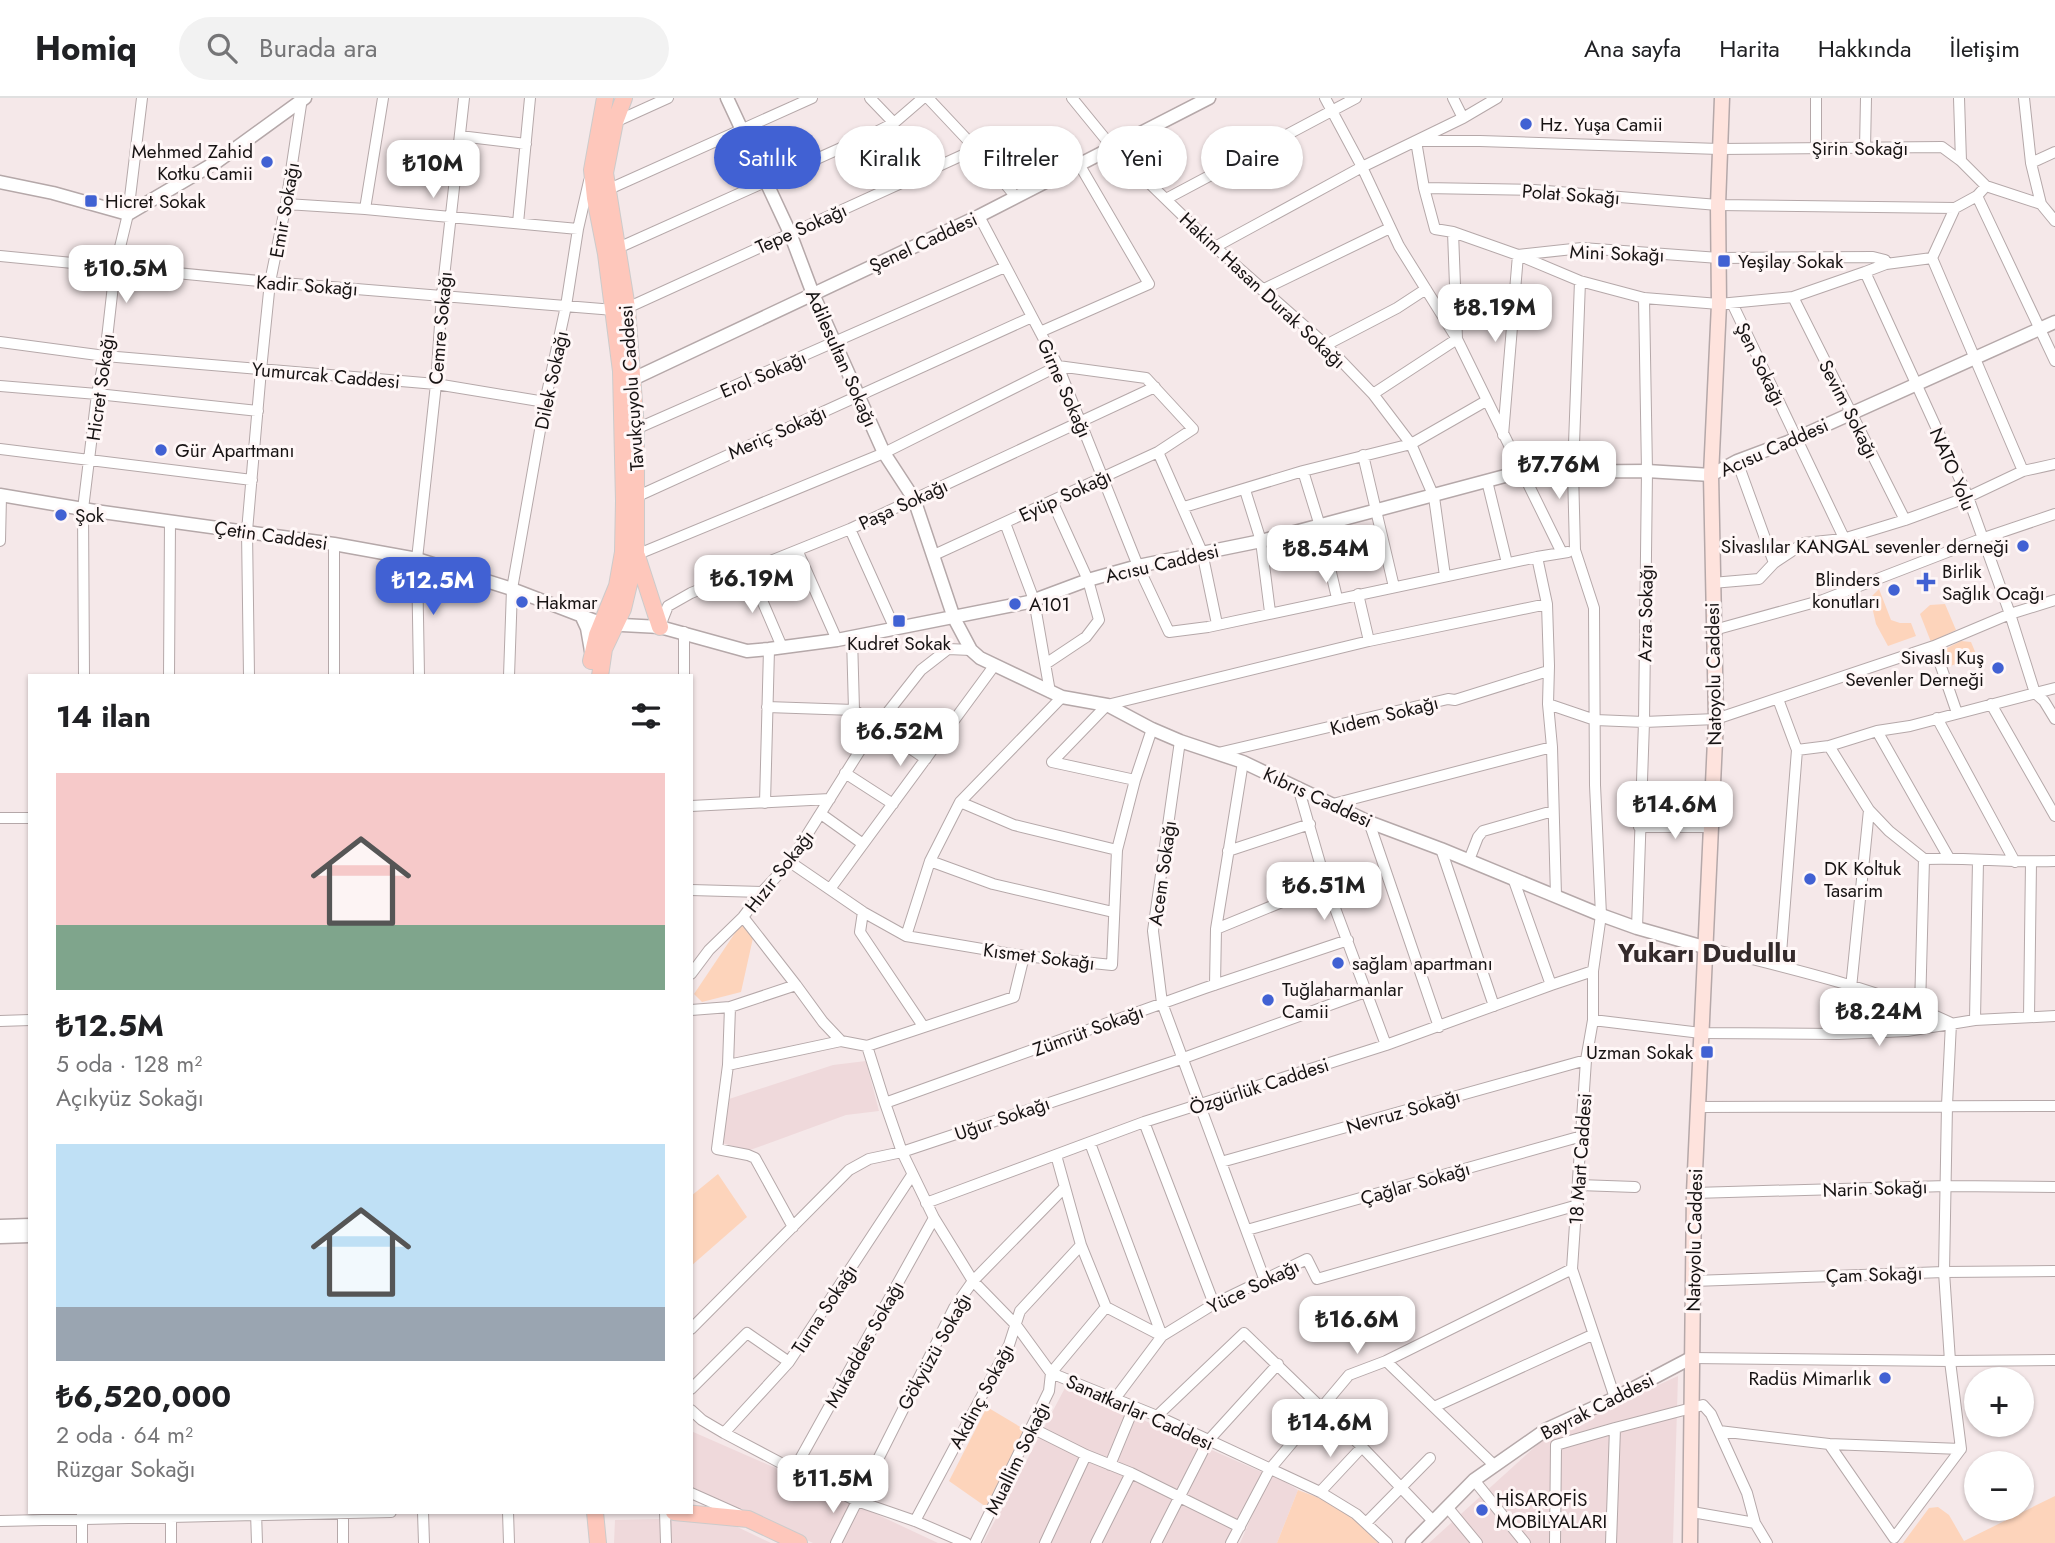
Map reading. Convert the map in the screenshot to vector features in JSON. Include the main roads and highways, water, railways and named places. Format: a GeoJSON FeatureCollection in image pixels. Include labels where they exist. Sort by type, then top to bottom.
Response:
{"type":"FeatureCollection","features":[{"type":"Feature","properties":{"kind":"main road"},"geometry":{"type":"LineString","coordinates":[[590,674],[592,654],[609,625],[617,586],[623,552],[625,500],[621,309],[594,198],[592,170],[605,98]]}},
{"type":"Feature","properties":{"kind":"main road","name":"Tavukçuyolu Caddesi"},"geometry":{"type":"LineString","coordinates":[[600,674],[609,625],[630,589],[636,555],[638,496],[632,379],[621,309],[618,248],[605,173],[615,122],[624,98]]}},
{"type":"Feature","properties":{"kind":"main road","name":"Natoyolu Caddesi"},"geometry":{"type":"LineString","coordinates":[[1690,1543],[1695,1193],[1716,719],[1711,475],[1725,303],[1719,258],[1718,205],[1722,98]]}},
{"type":"Feature","properties":{"kind":"main road"},"geometry":{"type":"LineString","coordinates":[[636,555],[660,627]]}},
{"type":"Feature","properties":{"kind":"main road"},"geometry":{"type":"LineString","coordinates":[[595,1514],[597,1543]]}},
{"type":"Feature","properties":{"kind":"main road"},"geometry":{"type":"LineString","coordinates":[[693,1514],[748,1519],[799,1543]]}},
{"type":"Feature","properties":{"kind":"place","name":"Hz. Yuşa Camii"},"geometry":{"type":"Point","coordinates":[1526,124]}},
{"type":"Feature","properties":{"kind":"place","name":"Mehmed Zahid Kotku Camii"},"geometry":{"type":"Point","coordinates":[267,162]}},
{"type":"Feature","properties":{"kind":"place","name":"Hicret Sokak"},"geometry":{"type":"Point","coordinates":[91,201]}},
{"type":"Feature","properties":{"kind":"place","name":"Yeşilay Sokak"},"geometry":{"type":"Point","coordinates":[1724,261]}},
{"type":"Feature","properties":{"kind":"place","name":"Gür Apartmanı"},"geometry":{"type":"Point","coordinates":[161,450]}},
{"type":"Feature","properties":{"kind":"place","name":"Şok"},"geometry":{"type":"Point","coordinates":[61,515]}},
{"type":"Feature","properties":{"kind":"place","name":"Sİvaslılar KANGAL sevenler derneği"},"geometry":{"type":"Point","coordinates":[2023,546]}},
{"type":"Feature","properties":{"kind":"place","name":"Birlik Sağlık Ocağı"},"geometry":{"type":"Point","coordinates":[1926,582]}},
{"type":"Feature","properties":{"kind":"place","name":"Blinders konutları"},"geometry":{"type":"Point","coordinates":[1894,590]}},
{"type":"Feature","properties":{"kind":"place","name":"Hakmar"},"geometry":{"type":"Point","coordinates":[522,602]}},
{"type":"Feature","properties":{"kind":"place","name":"A101"},"geometry":{"type":"Point","coordinates":[1015,604]}},
{"type":"Feature","properties":{"kind":"place","name":"Kudret Sokak"},"geometry":{"type":"Point","coordinates":[899,621]}},
{"type":"Feature","properties":{"kind":"place","name":"Sivaslı Kuş Sevenler Derneği"},"geometry":{"type":"Point","coordinates":[1998,668]}},
{"type":"Feature","properties":{"kind":"place","name":"DK Koltuk Tasarim"},"geometry":{"type":"Point","coordinates":[1810,879]}},
{"type":"Feature","properties":{"kind":"place","name":"sağlam apartmanı"},"geometry":{"type":"Point","coordinates":[1338,963]}},
{"type":"Feature","properties":{"kind":"place","name":"Tuğlaharmanlar Camii"},"geometry":{"type":"Point","coordinates":[1268,1000]}},
{"type":"Feature","properties":{"kind":"place","name":"Uzman Sokak"},"geometry":{"type":"Point","coordinates":[1707,1052]}},
{"type":"Feature","properties":{"kind":"place","name":"Radüs Mimarlık"},"geometry":{"type":"Point","coordinates":[1885,1378]}},
{"type":"Feature","properties":{"kind":"place","name":"HİSAROFİS MOBİLYALARI"},"geometry":{"type":"Point","coordinates":[1482,1510]}},
{"type":"Feature","properties":{"kind":"district","name":"Yukarı Dudullu"},"geometry":{"type":"Point","coordinates":[1707,953]}}]}
